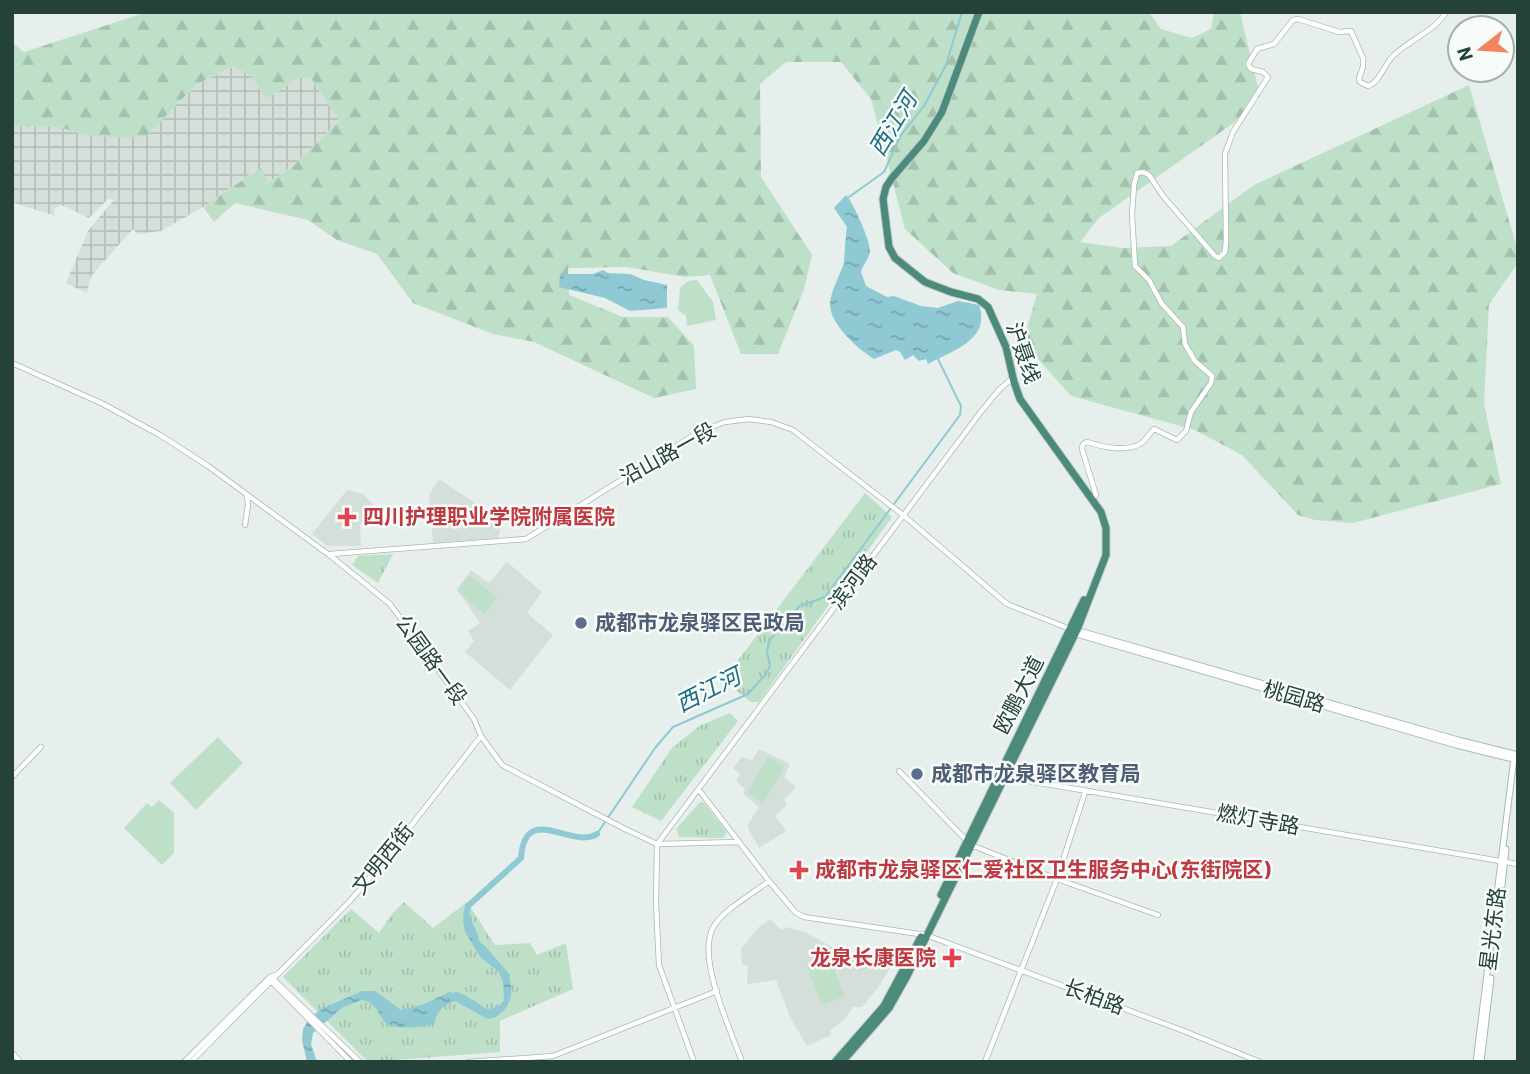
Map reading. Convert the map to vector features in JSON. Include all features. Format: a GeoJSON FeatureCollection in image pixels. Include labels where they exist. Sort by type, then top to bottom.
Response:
{"type":"FeatureCollection","features":[{"type":"Feature","properties":{"kind":"highway","name":"沪聂线"},"geometry":{"type":"LineString","coordinates":[[979,12],[942,112],[924,141],[886,187],[883,199],[889,247],[895,258],[925,282],[981,300],[988,307],[1006,347],[1011,382],[1020,399],[1093,499],[1105,520],[1107,547],[1102,568],[1073,631]]}},
{"type":"Feature","properties":{"kind":"highway","name":"欧鹏大道"},"geometry":{"type":"LineString","coordinates":[[842,1062],[889,1008],[1073,631],[1101,557],[1102,528],[1090,503],[1017,400],[1011,382]]}},
{"type":"Feature","properties":{"kind":"highway","name":"欧鹏大道"},"geometry":{"type":"LineString","coordinates":[[835,1062],[884,1006],[924,935]]}},
{"type":"Feature","properties":{"kind":"main road","name":"桃园路"},"geometry":{"type":"LineString","coordinates":[[1073,631],[1516,758]]}},
{"type":"Feature","properties":{"kind":"main road","name":"星光东路"},"geometry":{"type":"LineString","coordinates":[[1478,1062],[1516,758]]}},
{"type":"Feature","properties":{"kind":"street"},"geometry":{"type":"LineString","coordinates":[[1093,499],[1096,495],[1095,488],[1082,449],[1083,444],[1087,442],[1126,448],[1145,440],[1154,429],[1177,440],[1186,431],[1191,412],[1211,383],[1212,376],[1195,361],[1185,344],[1183,327],[1162,304],[1149,280],[1135,266],[1132,215],[1137,173],[1149,175],[1163,196],[1215,256],[1220,258],[1225,252],[1226,240],[1225,154],[1233,132],[1268,77],[1264,72],[1251,69],[1248,64],[1257,49],[1274,44],[1293,20],[1298,19],[1339,32],[1348,30],[1360,47],[1363,58],[1360,82],[1368,86],[1377,80],[1394,54],[1434,26],[1446,12]]}},
{"type":"Feature","properties":{"kind":"street","name":"公园路一段"},"geometry":{"type":"LineString","coordinates":[[12,363],[133,419],[208,466],[329,554],[390,604],[474,719],[481,736],[502,765],[657,844]]}},
{"type":"Feature","properties":{"kind":"street","name":"滨河路"},"geometry":{"type":"LineString","coordinates":[[657,844],[903,515],[995,395],[1011,382]]}},
{"type":"Feature","properties":{"kind":"street","name":"沿山路一段"},"geometry":{"type":"LineString","coordinates":[[329,554],[526,539],[699,432],[725,422],[749,419],[771,422],[793,430],[903,515],[1007,604],[1073,631]]}},
{"type":"Feature","properties":{"kind":"street"},"geometry":{"type":"LineString","coordinates":[[244,525],[248,502],[246,495]]}},
{"type":"Feature","properties":{"kind":"street","name":"文明西街"},"geometry":{"type":"LineString","coordinates":[[273,978],[372,876],[481,736]]}},
{"type":"Feature","properties":{"kind":"street"},"geometry":{"type":"LineString","coordinates":[[12,777],[40,747]]}},
{"type":"Feature","properties":{"kind":"street"},"geometry":{"type":"LineString","coordinates":[[899,771],[969,843],[1057,879],[1158,915]]}},
{"type":"Feature","properties":{"kind":"street","name":"燃灯寺路"},"geometry":{"type":"LineString","coordinates":[[1002,776],[1518,864]]}},
{"type":"Feature","properties":{"kind":"street","name":"长柏路"},"geometry":{"type":"LineString","coordinates":[[699,790],[769,881],[795,912],[804,917],[924,935],[1184,1031],[1260,1062]]}},
{"type":"Feature","properties":{"kind":"street"},"geometry":{"type":"LineString","coordinates":[[985,1062],[1057,879],[1085,792]]}},
{"type":"Feature","properties":{"kind":"street"},"geometry":{"type":"LineString","coordinates":[[694,1062],[659,965],[657,844],[739,842]]}},
{"type":"Feature","properties":{"kind":"street"},"geometry":{"type":"LineString","coordinates":[[743,1062],[709,972],[708,954],[713,928],[720,918],[769,881]]}},
{"type":"Feature","properties":{"kind":"street"},"geometry":{"type":"LineString","coordinates":[[273,978],[351,1062]]}},
{"type":"Feature","properties":{"kind":"street"},"geometry":{"type":"LineString","coordinates":[[184,1062],[273,978]]}},
{"type":"Feature","properties":{"kind":"street"},"geometry":{"type":"LineString","coordinates":[[191,1062],[273,978]]}},
{"type":"Feature","properties":{"kind":"street"},"geometry":{"type":"LineString","coordinates":[[468,1062],[553,1056],[717,992]]}},
{"type":"Feature","properties":{"kind":"street"},"geometry":{"type":"LineString","coordinates":[[325,1032],[360,1062]]}},
{"type":"Feature","properties":{"kind":"street"},"geometry":{"type":"LineString","coordinates":[[12,1053],[21,1062]]}},
{"type":"Feature","properties":{"kind":"shaded area"},"geometry":{"type":"Polygon","coordinates":[[[235,66],[252,77],[266,99],[299,78],[311,78],[339,121],[292,167],[269,182],[259,168],[203,207],[161,231],[137,234],[133,229],[91,276],[87,293],[66,283],[88,231],[113,201],[109,198],[89,218],[61,205],[54,209],[55,216],[12,202],[12,126],[59,127],[85,135],[146,136],[197,84],[235,66]]]}},
{"type":"Feature","properties":{"kind":"shaded area"},"geometry":{"type":"Polygon","coordinates":[[[439,479],[502,521],[498,538],[433,543],[429,495],[439,479]]]}},
{"type":"Feature","properties":{"kind":"shaded area","name":"四川护理职业学院附属医院"},"geometry":{"type":"Polygon","coordinates":[[[347,490],[363,494],[375,506],[374,513],[360,525],[361,546],[327,546],[312,534],[347,490]]]}},
{"type":"Feature","properties":{"kind":"shaded area"},"geometry":{"type":"Polygon","coordinates":[[[507,562],[542,592],[527,613],[553,635],[510,690],[465,652],[474,641],[468,631],[480,623],[457,589],[471,570],[489,583],[507,562]]]}},
{"type":"Feature","properties":{"kind":"shaded area"},"geometry":{"type":"Polygon","coordinates":[[[759,749],[790,764],[784,777],[796,787],[784,800],[787,805],[775,816],[786,831],[759,848],[747,826],[759,807],[743,794],[745,789],[736,781],[740,774],[733,768],[742,757],[752,760],[759,749]]]}},
{"type":"Feature","properties":{"kind":"shaded area"},"geometry":{"type":"Polygon","coordinates":[[[770,919],[781,930],[786,927],[805,932],[863,964],[890,968],[862,1007],[853,1007],[844,1020],[830,1031],[831,1035],[807,1046],[791,1019],[776,980],[747,984],[748,966],[742,964],[741,949],[759,927],[770,919]]]}},
{"type":"Feature","properties":{"kind":"green space"},"geometry":{"type":"Polygon","coordinates":[[[147,12],[1149,12],[1161,29],[1192,38],[1211,29],[1214,12],[1240,12],[1260,96],[1235,122],[1099,218],[1080,242],[1123,248],[1171,246],[1254,185],[1469,85],[1518,251],[1518,263],[1489,304],[1484,404],[1501,484],[1353,523],[1315,520],[1298,515],[1242,455],[1195,430],[1071,396],[1023,342],[1037,294],[999,290],[953,273],[905,229],[871,99],[841,62],[786,62],[760,84],[761,177],[812,255],[804,289],[778,354],[741,354],[710,275],[684,277],[627,267],[568,268],[569,295],[623,317],[668,317],[694,346],[696,389],[654,398],[534,342],[493,334],[413,303],[377,254],[337,240],[308,220],[235,203],[214,222],[203,207],[260,168],[269,182],[292,167],[339,121],[311,78],[299,78],[266,99],[252,77],[234,66],[197,84],[146,136],[122,138],[85,135],[59,127],[12,126],[12,42],[24,52],[147,12]]]}},
{"type":"Feature","properties":{"kind":"green space"},"geometry":{"type":"Polygon","coordinates":[[[697,280],[713,302],[716,320],[687,326],[686,316],[678,310],[680,288],[688,281],[697,280]]]}},
{"type":"Feature","properties":{"kind":"green space"},"geometry":{"type":"Polygon","coordinates":[[[865,493],[892,517],[759,702],[751,702],[723,680],[865,493]]]}},
{"type":"Feature","properties":{"kind":"green space"},"geometry":{"type":"Polygon","coordinates":[[[393,554],[378,583],[352,565],[358,556],[393,554]]]}},
{"type":"Feature","properties":{"kind":"green space"},"geometry":{"type":"Polygon","coordinates":[[[470,575],[497,598],[484,614],[457,591],[470,575]]]}},
{"type":"Feature","properties":{"kind":"green space"},"geometry":{"type":"Polygon","coordinates":[[[730,713],[738,721],[661,821],[632,807],[672,748],[699,726],[730,713]]]}},
{"type":"Feature","properties":{"kind":"green space"},"geometry":{"type":"Polygon","coordinates":[[[218,737],[243,763],[196,810],[170,783],[218,737]]]}},
{"type":"Feature","properties":{"kind":"green space"},"geometry":{"type":"Polygon","coordinates":[[[768,757],[784,767],[763,803],[747,793],[768,757]]]}},
{"type":"Feature","properties":{"kind":"green space"},"geometry":{"type":"Polygon","coordinates":[[[159,800],[174,813],[174,853],[162,865],[124,828],[147,803],[152,807],[159,800]]]}},
{"type":"Feature","properties":{"kind":"green space"},"geometry":{"type":"Polygon","coordinates":[[[700,802],[704,803],[727,832],[723,838],[679,837],[676,829],[700,802]]]}},
{"type":"Feature","properties":{"kind":"green space"},"geometry":{"type":"Polygon","coordinates":[[[404,902],[433,928],[467,902],[495,945],[530,943],[537,955],[566,943],[573,989],[500,1021],[500,1052],[368,1062],[283,977],[351,909],[379,933],[404,902]]]}},
{"type":"Feature","properties":{"kind":"green space"},"geometry":{"type":"Polygon","coordinates":[[[829,957],[845,996],[822,1005],[807,966],[829,957]]]}},
{"type":"Feature","properties":{"kind":"water"},"geometry":{"type":"Polygon","coordinates":[[[846,195],[861,222],[869,246],[870,251],[861,272],[866,286],[887,297],[894,296],[921,306],[938,308],[958,301],[979,305],[980,327],[968,342],[928,364],[926,359],[919,361],[913,355],[905,360],[896,350],[874,359],[839,327],[830,303],[843,266],[847,227],[834,208],[846,195]]]}},
{"type":"Feature","properties":{"kind":"water"},"geometry":{"type":"Polygon","coordinates":[[[603,270],[608,273],[630,274],[667,285],[667,308],[630,311],[605,298],[559,287],[560,274],[593,274],[603,270]]]}},
{"type":"Feature","properties":{"kind":"water"},"geometry":{"type":"Polygon","coordinates":[[[465,913],[478,940],[511,983],[511,997],[500,1014],[488,1019],[455,1001],[441,1009],[434,1024],[396,1027],[387,1024],[375,1007],[362,1000],[343,1007],[313,1033],[311,1044],[317,1062],[307,1062],[302,1040],[303,1029],[309,1019],[321,1009],[362,991],[375,991],[401,1010],[424,1004],[450,992],[461,995],[472,1005],[493,1014],[504,1000],[503,983],[499,972],[481,958],[465,932],[465,913]]]}},
{"type":"Feature","properties":{"kind":"waterway","name":"西江河"},"geometry":{"type":"LineString","coordinates":[[849,197],[884,172],[901,135],[924,106],[946,65],[962,12]]}},
{"type":"Feature","properties":{"kind":"waterway","name":"西江河"},"geometry":{"type":"LineString","coordinates":[[597,834],[655,748],[673,727],[748,694],[766,674],[770,666],[767,651],[769,642],[777,631],[800,606],[825,597],[960,415],[961,406],[937,357]]}},
{"type":"Feature","properties":{"kind":"waterway","name":"西江河"},"geometry":{"type":"LineString","coordinates":[[476,938],[466,916],[468,906],[521,858],[524,841],[531,832],[540,830],[587,837],[597,834]]}},
{"type":"Feature","properties":{"kind":"waterway","name":"西江河"},"geometry":{"type":"LineString","coordinates":[[482,947],[507,976]]}},
{"type":"Feature","properties":{"kind":"waterway","name":"西江河"},"geometry":{"type":"LineString","coordinates":[[456,995],[489,1014],[500,1008]]}},
{"type":"Feature","properties":{"kind":"place","name":"四川护理职业学院附属医院"},"geometry":{"type":"Point","coordinates":[347,517]}},
{"type":"Feature","properties":{"kind":"place","name":"成都市龙泉驿区民政局"},"geometry":{"type":"Point","coordinates":[581,623]}},
{"type":"Feature","properties":{"kind":"place","name":"成都市龙泉驿区教育局"},"geometry":{"type":"Point","coordinates":[917,774]}},
{"type":"Feature","properties":{"kind":"place","name":"成都市龙泉驿区仁爱社区卫生服务中心(东街院区)"},"geometry":{"type":"Point","coordinates":[799,870]}},
{"type":"Feature","properties":{"kind":"place","name":"龙泉长康医院"},"geometry":{"type":"Point","coordinates":[952,958]}}]}
